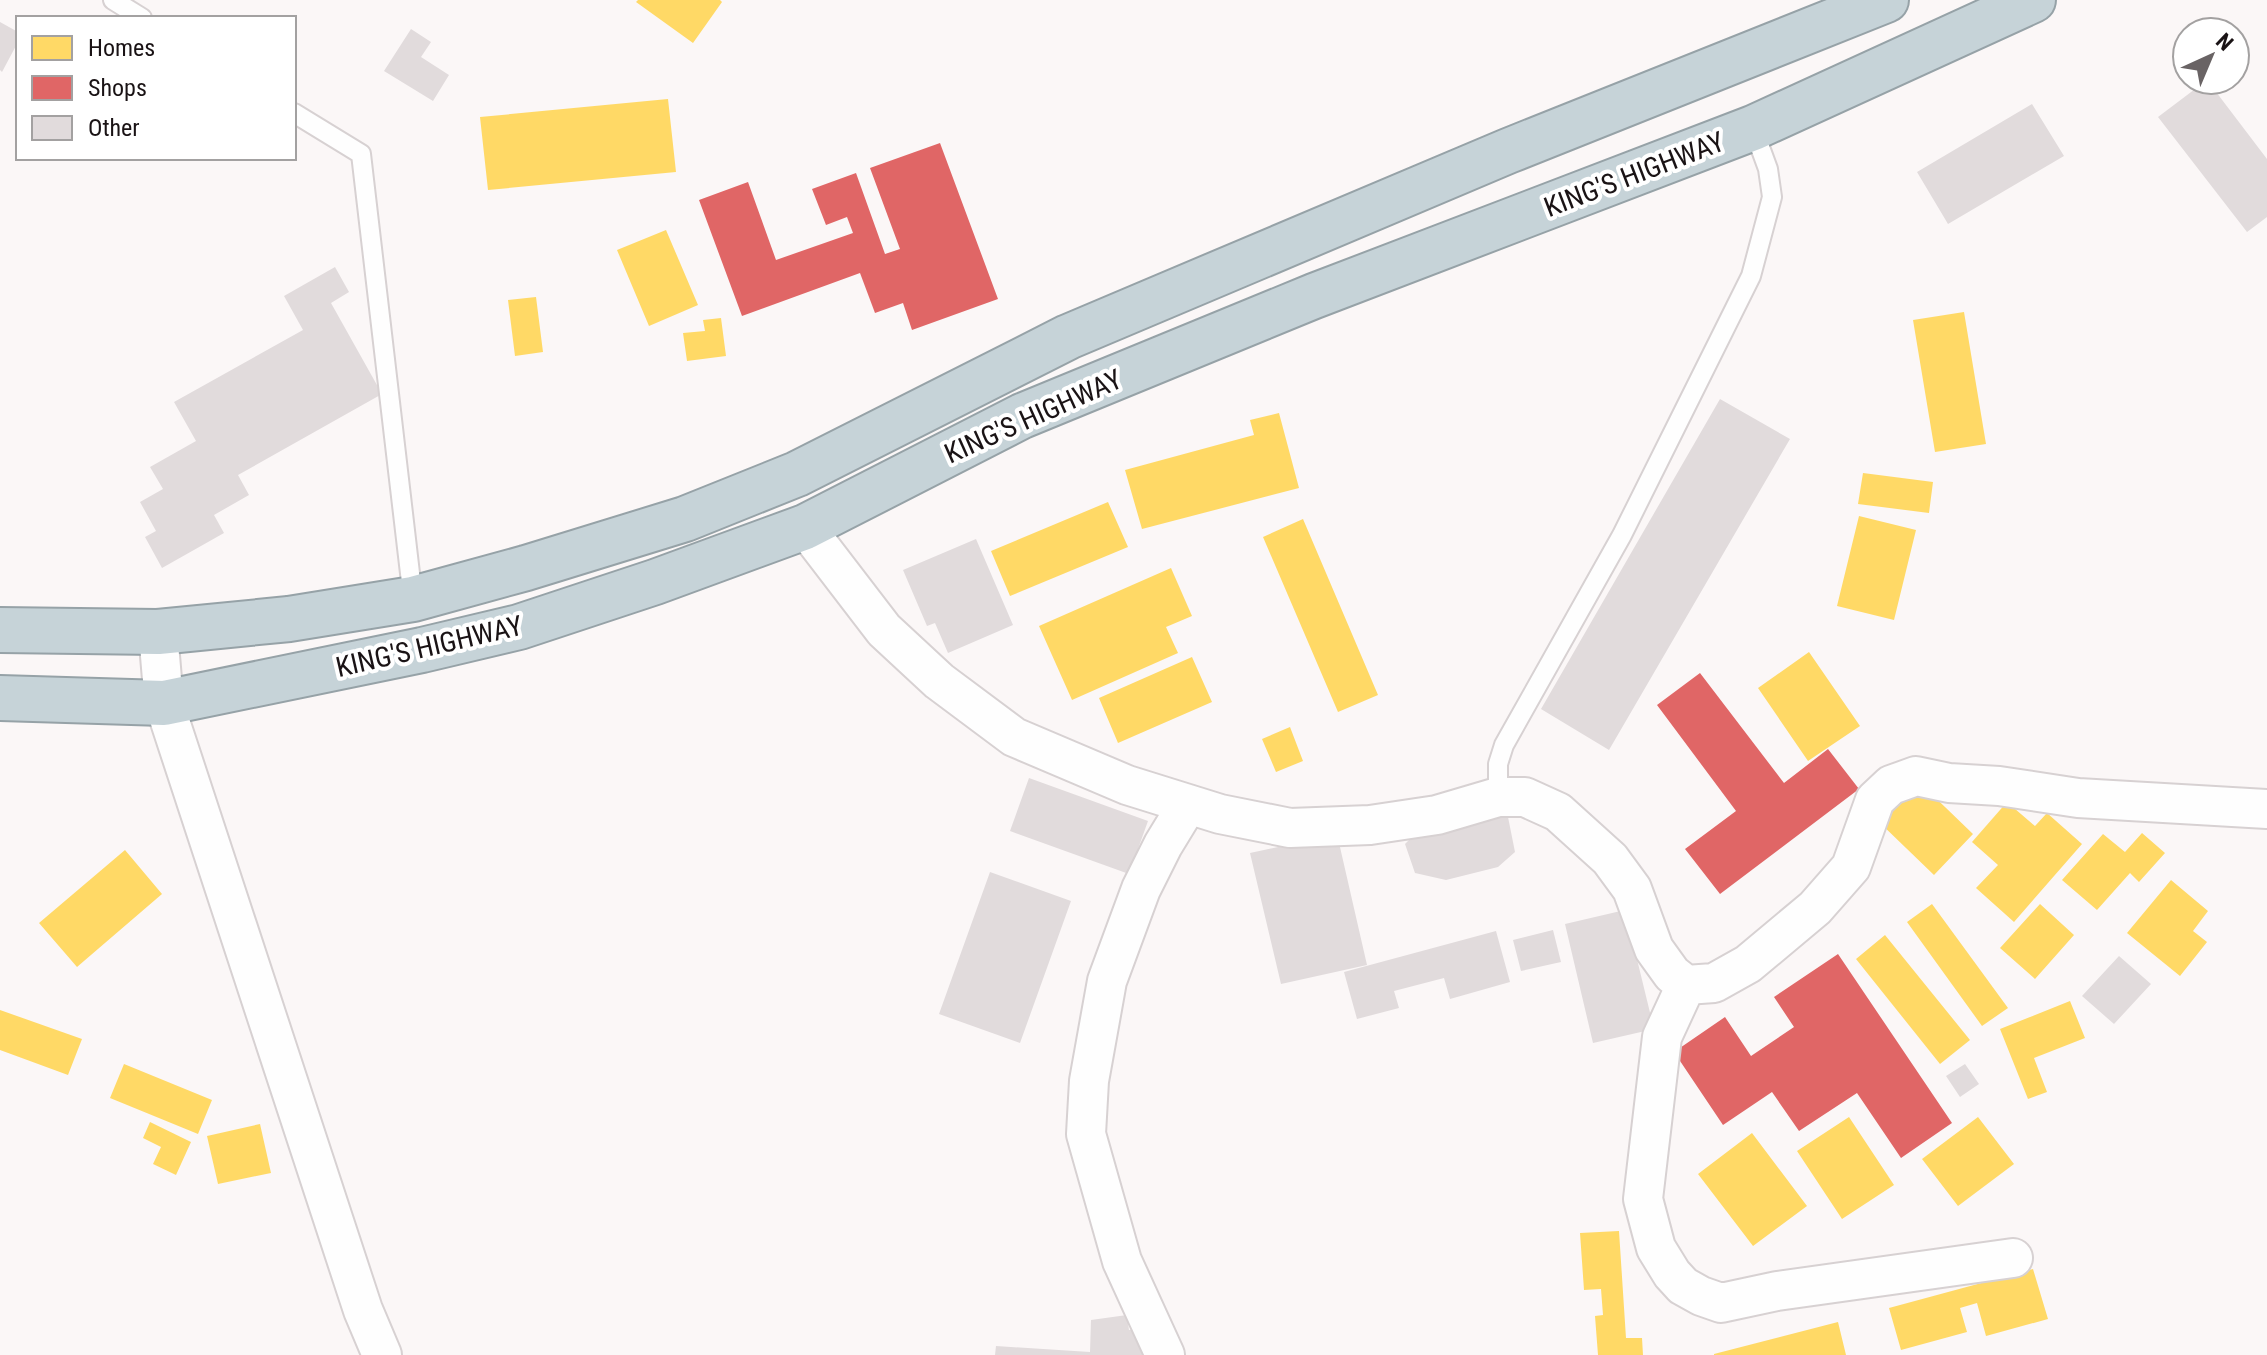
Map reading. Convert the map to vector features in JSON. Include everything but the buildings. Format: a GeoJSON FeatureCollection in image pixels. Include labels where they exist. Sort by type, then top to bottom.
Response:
{"type":"FeatureCollection","features":[{"type":"Feature","properties":{"kind":"highway","name":"KING'S HIGHWAY"},"geometry":{"type":"LineString","coordinates":[[0,630],[158,632],[289,619],[413,599],[685,519],[797,474],[1068,337],[1508,151],[1886,0]]}},
{"type":"Feature","properties":{"kind":"highway","name":"KING'S HIGHWAY"},"geometry":{"type":"LineString","coordinates":[[0,698],[164,703],[519,627],[805,527],[1022,416],[1314,296],[1753,128],[2033,0]]}},
{"type":"Feature","properties":{"kind":"street"},"geometry":{"type":"LineString","coordinates":[[805,527],[884,630],[939,681],[1014,737],[1127,785],[1220,814],[1290,828],[1370,825],[1437,815],[1498,797],[1525,797],[1558,812],[1610,859],[1632,889],[1654,949],[1672,974],[1686,985],[1714,983],[1748,964],[1815,908],[1851,867],[1875,800],[1891,785],[1916,776],[1949,783],[1999,786],[2078,798],[2267,809]]}},
{"type":"Feature","properties":{"kind":"street"},"geometry":{"type":"LineString","coordinates":[[158,632],[164,703],[363,1310],[382,1355]]}},
{"type":"Feature","properties":{"kind":"street"},"geometry":{"type":"LineString","coordinates":[[1165,1355],[1122,1261],[1086,1134],[1089,1081],[1107,981],[1141,889],[1188,804]]}},
{"type":"Feature","properties":{"kind":"street"},"geometry":{"type":"LineString","coordinates":[[1686,985],[1662,1037],[1643,1199],[1656,1248],[1683,1286],[1721,1303],[1777,1291],[2013,1258]]}},
{"type":"Feature","properties":{"kind":"lane"},"geometry":{"type":"LineString","coordinates":[[113,0],[139,16]]}},
{"type":"Feature","properties":{"kind":"lane"},"geometry":{"type":"LineString","coordinates":[[296,114],[361,154],[413,599]]}},
{"type":"Feature","properties":{"kind":"lane"},"geometry":{"type":"LineString","coordinates":[[1498,797],[1498,764],[1504,745],[1622,535],[1751,276],[1772,197],[1768,169],[1753,128]]}}]}
